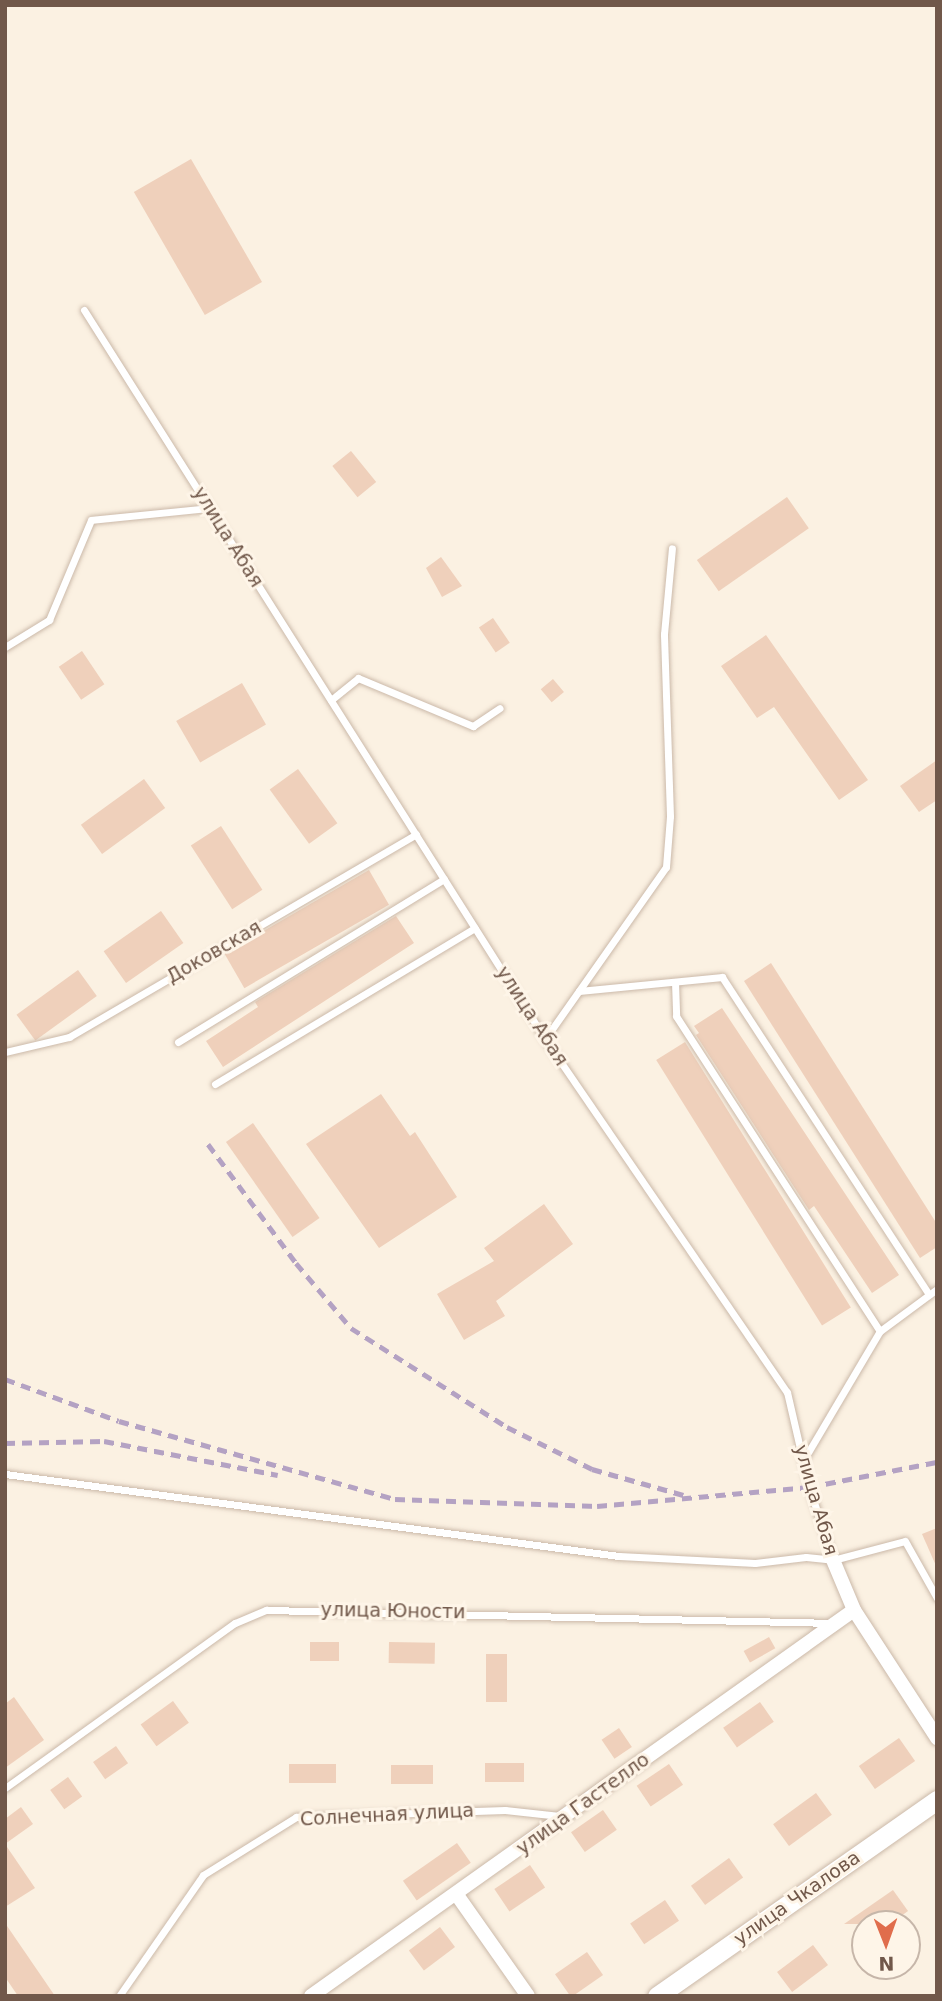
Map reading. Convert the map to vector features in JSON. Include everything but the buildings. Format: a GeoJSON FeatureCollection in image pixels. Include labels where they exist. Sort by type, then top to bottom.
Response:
{"type":"FeatureCollection","features":[{"type":"Feature","properties":{"kind":"main road","name":"улица Чкалова"},"geometry":{"type":"LineString","coordinates":[[657,1996],[937,1800]]}},
{"type":"Feature","properties":{"kind":"street","name":"улица Абая"},"geometry":{"type":"LineString","coordinates":[[833,1560],[854,1610],[937,1738]]}},
{"type":"Feature","properties":{"kind":"street","name":"улица Гастелло"},"geometry":{"type":"LineString","coordinates":[[311,1996],[457,1895],[854,1610]]}},
{"type":"Feature","properties":{"kind":"street"},"geometry":{"type":"LineString","coordinates":[[457,1895],[528,1996]]}},
{"type":"Feature","properties":{"kind":"lane","name":"улица Абая"},"geometry":{"type":"LineString","coordinates":[[84,310],[545,1039],[787,1392],[803,1461],[833,1560]]}},
{"type":"Feature","properties":{"kind":"lane"},"geometry":{"type":"LineString","coordinates":[[5,647],[49,620],[91,520],[209,508]]}},
{"type":"Feature","properties":{"kind":"lane"},"geometry":{"type":"LineString","coordinates":[[545,1039],[666,867],[670,816],[664,634],[672,548]]}},
{"type":"Feature","properties":{"kind":"lane"},"geometry":{"type":"LineString","coordinates":[[331,700],[358,678],[473,726],[500,708]]}},
{"type":"Feature","properties":{"kind":"lane","name":"Доковская"},"geometry":{"type":"LineString","coordinates":[[5,1052],[69,1037],[416,834]]}},
{"type":"Feature","properties":{"kind":"lane"},"geometry":{"type":"LineString","coordinates":[[178,1042],[444,880]]}},
{"type":"Feature","properties":{"kind":"lane"},"geometry":{"type":"LineString","coordinates":[[215,1084],[475,928]]}},
{"type":"Feature","properties":{"kind":"lane"},"geometry":{"type":"LineString","coordinates":[[579,991],[722,977],[929,1294]]}},
{"type":"Feature","properties":{"kind":"lane"},"geometry":{"type":"LineString","coordinates":[[675,982],[676,1016],[880,1331]]}},
{"type":"Feature","properties":{"kind":"lane"},"geometry":{"type":"LineString","coordinates":[[803,1461],[880,1331],[937,1289]]}},
{"type":"Feature","properties":{"kind":"lane"},"geometry":{"type":"LineString","coordinates":[[5,1474],[262,1506],[542,1549],[694,1561],[833,1560],[905,1541],[937,1598]]}},
{"type":"Feature","properties":{"kind":"lane","name":"улица Юности"},"geometry":{"type":"LineString","coordinates":[[5,1788],[234,1623],[267,1610],[837,1623]]}},
{"type":"Feature","properties":{"kind":"lane","name":"Солнечная улица"},"geometry":{"type":"LineString","coordinates":[[119,1996],[203,1875],[296,1817],[505,1810],[566,1816]]}},
{"type":"Feature","properties":{"kind":"railway"},"geometry":{"type":"LineString","coordinates":[[208,1144],[296,1263],[351,1328],[507,1427],[592,1469],[683,1495]]}},
{"type":"Feature","properties":{"kind":"railway"},"geometry":{"type":"LineString","coordinates":[[5,1379],[119,1421],[395,1499],[597,1506],[809,1487],[937,1462]]}},
{"type":"Feature","properties":{"kind":"railway"},"geometry":{"type":"LineString","coordinates":[[5,1443],[104,1441],[278,1475]]}}]}
